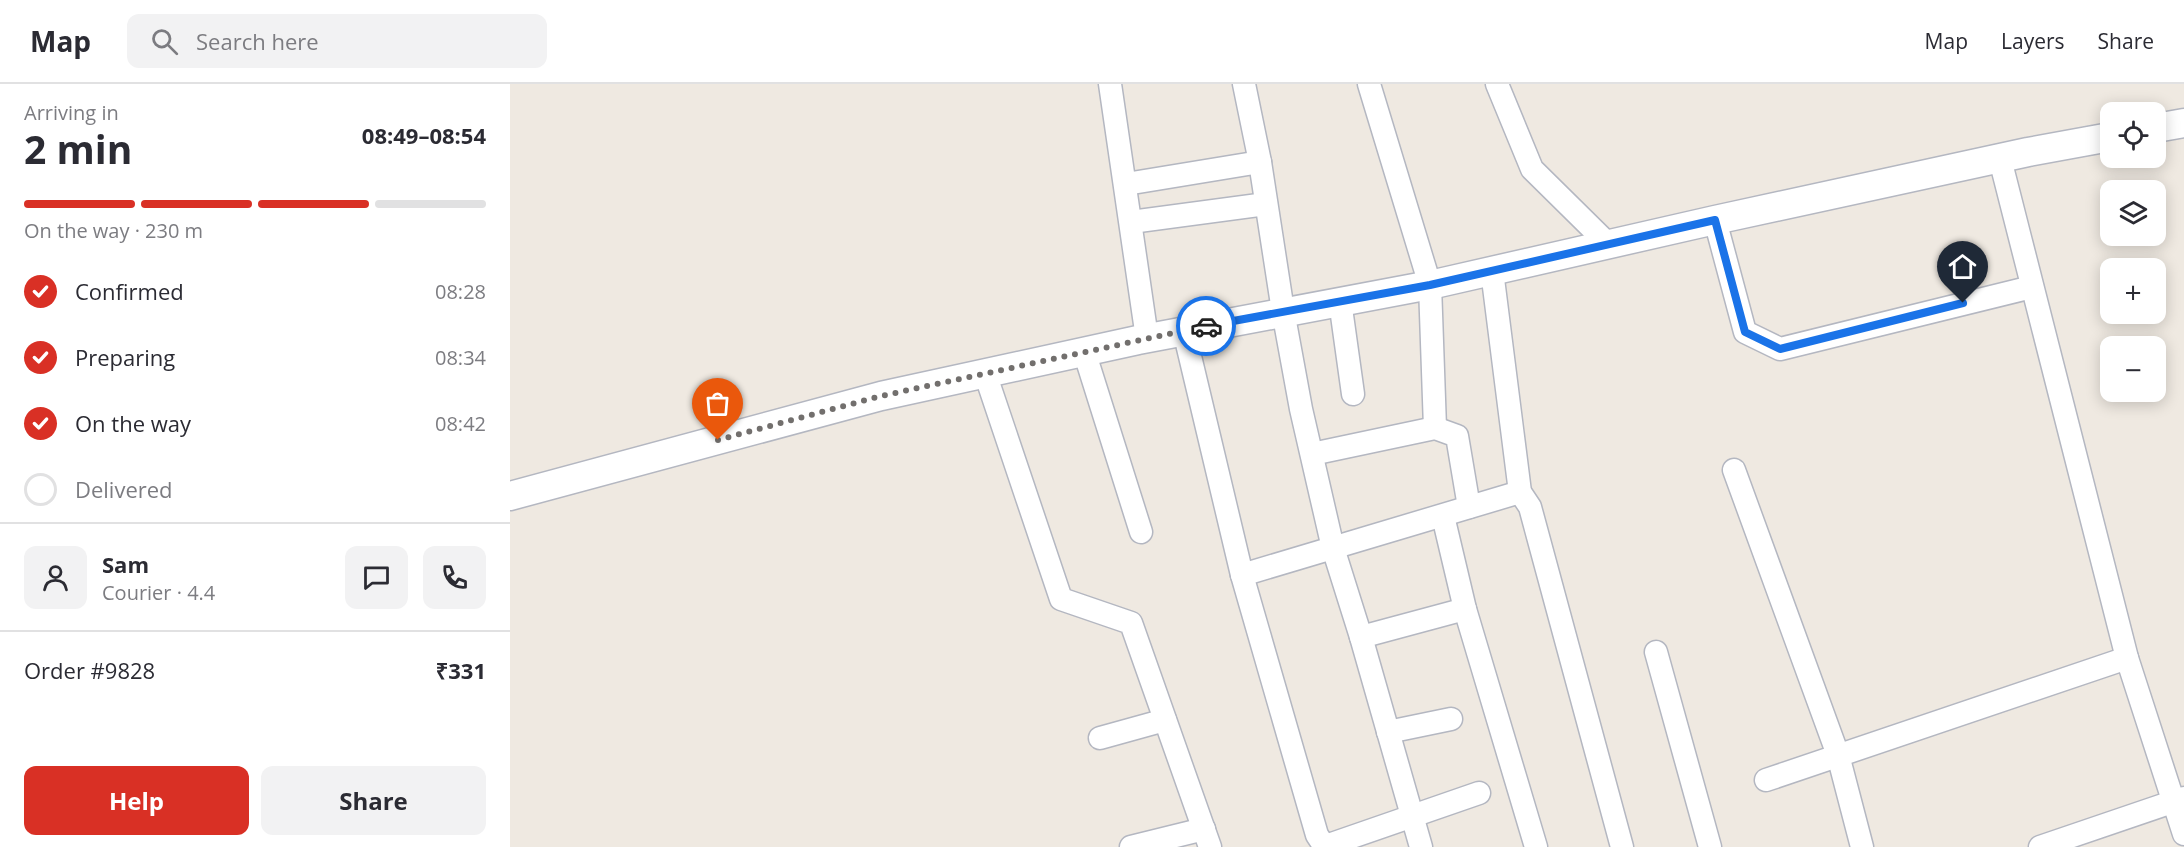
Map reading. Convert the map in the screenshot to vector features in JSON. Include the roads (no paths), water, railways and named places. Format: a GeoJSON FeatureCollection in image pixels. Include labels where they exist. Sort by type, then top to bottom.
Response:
{"type":"FeatureCollection","features":[{"type":"Feature","properties":{"kind":"street"},"geometry":{"type":"LineString","coordinates":[[1110,84],[1148,338]]}},
{"type":"Feature","properties":{"kind":"street"},"geometry":{"type":"LineString","coordinates":[[1244,84],[1260,162],[1283,311],[1333,548],[1421,847]]}},
{"type":"Feature","properties":{"kind":"street"},"geometry":{"type":"LineString","coordinates":[[1370,84],[1430,285],[1435,428]]}},
{"type":"Feature","properties":{"kind":"street"},"geometry":{"type":"LineString","coordinates":[[1497,84],[1532,169],[1609,245]]}},
{"type":"Feature","properties":{"kind":"street"},"geometry":{"type":"LineString","coordinates":[[2166,126],[2184,123]]}},
{"type":"Feature","properties":{"kind":"street"},"geometry":{"type":"LineString","coordinates":[[510,496],[881,396],[1148,338],[1430,285],[1715,220],[2100,139]]}},
{"type":"Feature","properties":{"kind":"street"},"geometry":{"type":"LineString","coordinates":[[2000,159],[2127,658],[2179,800],[2184,834]]}},
{"type":"Feature","properties":{"kind":"street"},"geometry":{"type":"LineString","coordinates":[[1126,184],[1260,162]]}},
{"type":"Feature","properties":{"kind":"street"},"geometry":{"type":"LineString","coordinates":[[1131,222],[1266,204]]}},
{"type":"Feature","properties":{"kind":"street"},"geometry":{"type":"LineString","coordinates":[[1715,220],[1745,332],[1780,349],[2032,286]]}},
{"type":"Feature","properties":{"kind":"street"},"geometry":{"type":"LineString","coordinates":[[1492,271],[1520,492],[1530,507],[1622,847]]}},
{"type":"Feature","properties":{"kind":"street"},"geometry":{"type":"LineString","coordinates":[[1340,302],[1353,394]]}},
{"type":"Feature","properties":{"kind":"street"},"geometry":{"type":"LineString","coordinates":[[1184,331],[1242,575],[1317,835],[1325,847],[1479,793]]}},
{"type":"Feature","properties":{"kind":"street"},"geometry":{"type":"LineString","coordinates":[[1084,351],[1141,532]]}},
{"type":"Feature","properties":{"kind":"street"},"geometry":{"type":"LineString","coordinates":[[985,373],[1061,599],[1131,623],[1207,838],[1131,847]]}},
{"type":"Feature","properties":{"kind":"street"},"geometry":{"type":"LineString","coordinates":[[1312,454],[1435,428],[1457,436],[1470,507]]}},
{"type":"Feature","properties":{"kind":"street"},"geometry":{"type":"LineString","coordinates":[[1734,470],[1838,755],[1862,847]]}},
{"type":"Feature","properties":{"kind":"street"},"geometry":{"type":"LineString","coordinates":[[1242,575],[1520,492]]}},
{"type":"Feature","properties":{"kind":"street"},"geometry":{"type":"LineString","coordinates":[[1443,516],[1465,609],[1536,847]]}},
{"type":"Feature","properties":{"kind":"street"},"geometry":{"type":"LineString","coordinates":[[1361,637],[1465,609]]}},
{"type":"Feature","properties":{"kind":"street"},"geometry":{"type":"LineString","coordinates":[[1656,652],[1710,847]]}},
{"type":"Feature","properties":{"kind":"street"},"geometry":{"type":"LineString","coordinates":[[1766,780],[2127,658]]}},
{"type":"Feature","properties":{"kind":"street"},"geometry":{"type":"LineString","coordinates":[[1388,732],[1451,719]]}},
{"type":"Feature","properties":{"kind":"street"},"geometry":{"type":"LineString","coordinates":[[1100,738],[1165,720]]}},
{"type":"Feature","properties":{"kind":"street"},"geometry":{"type":"LineString","coordinates":[[2040,847],[2179,800]]}}]}
